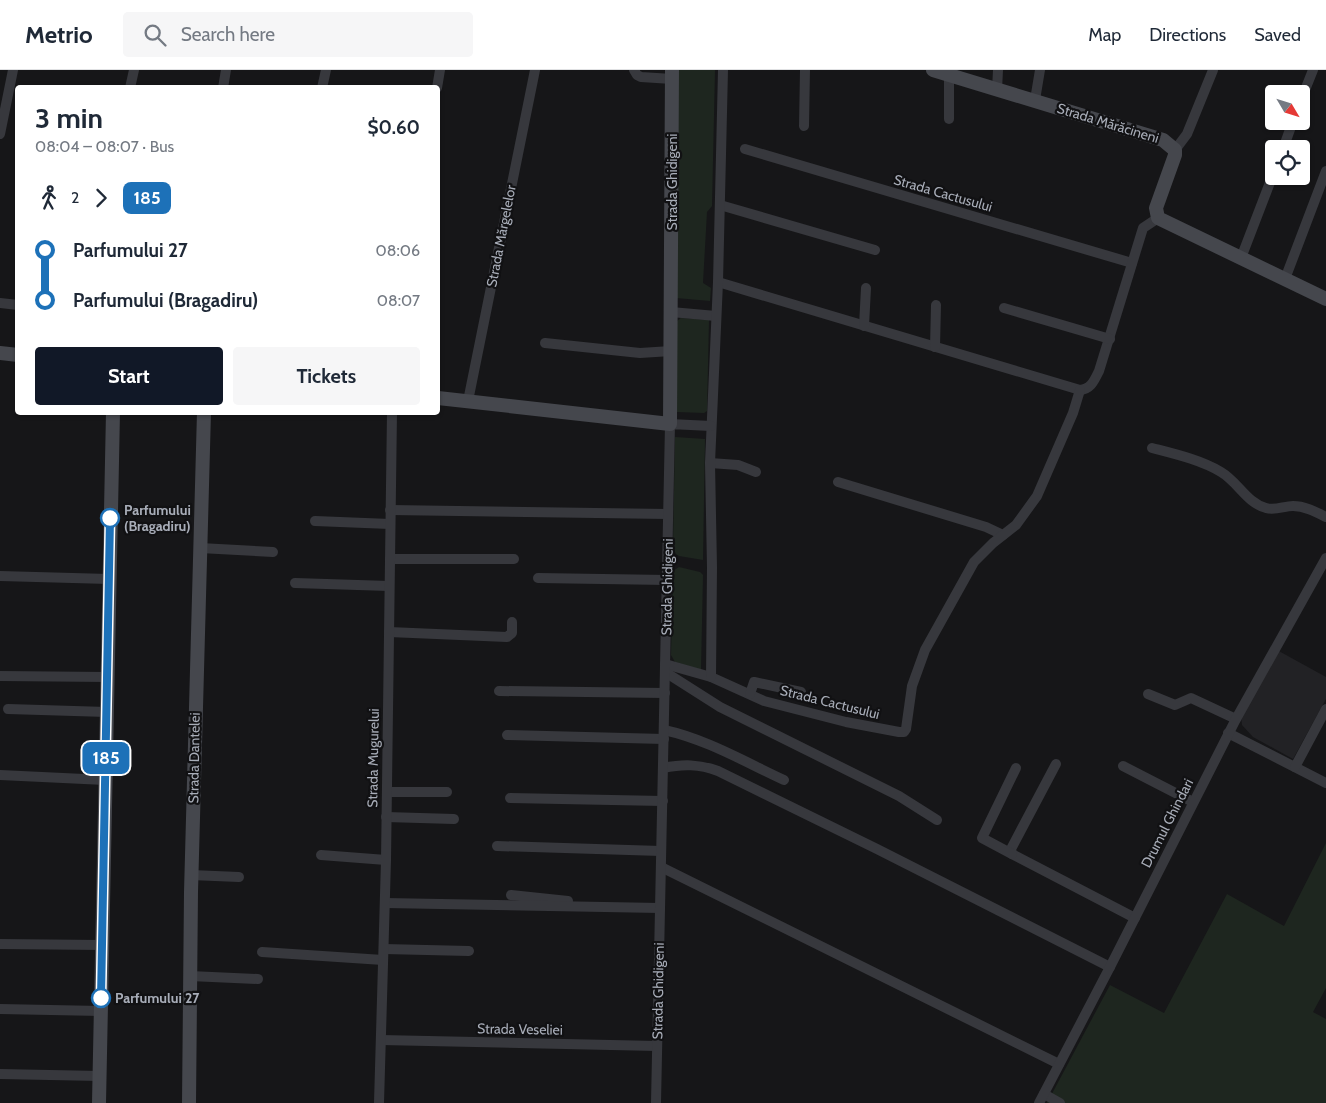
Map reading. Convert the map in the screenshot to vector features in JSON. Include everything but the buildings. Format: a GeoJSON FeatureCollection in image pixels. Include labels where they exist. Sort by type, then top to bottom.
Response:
{"type":"FeatureCollection","features":[{"type":"Feature","properties":{"kind":"street"},"geometry":{"type":"LineString","coordinates":[[0,134],[13,70]]}},
{"type":"Feature","properties":{"kind":"street"},"geometry":{"type":"LineString","coordinates":[[131,85],[134,70]]}},
{"type":"Feature","properties":{"kind":"street"},"geometry":{"type":"LineString","coordinates":[[224,85],[226,70]]}},
{"type":"Feature","properties":{"kind":"street"},"geometry":{"type":"LineString","coordinates":[[323,85],[326,70]]}},
{"type":"Feature","properties":{"kind":"street"},"geometry":{"type":"LineString","coordinates":[[437,85],[440,70]]}},
{"type":"Feature","properties":{"kind":"street","name":"Strada Mărgelelor"},"geometry":{"type":"LineString","coordinates":[[468,401],[535,70]]}},
{"type":"Feature","properties":{"kind":"street"},"geometry":{"type":"LineString","coordinates":[[634,70],[637,75],[641,76],[672,75]]}},
{"type":"Feature","properties":{"kind":"street"},"geometry":{"type":"LineString","coordinates":[[711,677],[712,567],[710,463],[718,282],[723,70]]}},
{"type":"Feature","properties":{"kind":"street"},"geometry":{"type":"LineString","coordinates":[[804,126],[805,70]]}},
{"type":"Feature","properties":{"kind":"street","name":"Strada Mărăcineni"},"geometry":{"type":"LineString","coordinates":[[933,70],[1164,140],[1175,150],[1175,155],[1156,208],[1158,218]]}},
{"type":"Feature","properties":{"kind":"street"},"geometry":{"type":"LineString","coordinates":[[997,90],[998,70]]}},
{"type":"Feature","properties":{"kind":"street"},"geometry":{"type":"LineString","coordinates":[[1035,100],[1040,70]]}},
{"type":"Feature","properties":{"kind":"street"},"geometry":{"type":"LineString","coordinates":[[1175,150],[1187,134],[1213,70]]}},
{"type":"Feature","properties":{"kind":"street"},"geometry":{"type":"LineString","coordinates":[[1306,85],[1312,70]]}},
{"type":"Feature","properties":{"kind":"street","name":"Strada Ghidigeni"},"geometry":{"type":"LineString","coordinates":[[656,1103],[670,424],[672,75]]}},
{"type":"Feature","properties":{"kind":"street"},"geometry":{"type":"LineString","coordinates":[[949,75],[949,119]]}},
{"type":"Feature","properties":{"kind":"street","name":"Strada Cactusului"},"geometry":{"type":"LineString","coordinates":[[745,148],[1132,263]]}},
{"type":"Feature","properties":{"kind":"street"},"geometry":{"type":"LineString","coordinates":[[1285,279],[1326,170]]}},
{"type":"Feature","properties":{"kind":"street"},"geometry":{"type":"LineString","coordinates":[[1241,258],[1269,185]]}},
{"type":"Feature","properties":{"kind":"street"},"geometry":{"type":"LineString","coordinates":[[720,205],[875,250]]}},
{"type":"Feature","properties":{"kind":"street"},"geometry":{"type":"LineString","coordinates":[[838,482],[986,527],[1003,535],[1016,525],[1037,496],[1073,413],[1085,389],[1099,371],[1143,228],[1158,218],[1326,299]]}},
{"type":"Feature","properties":{"kind":"street"},"geometry":{"type":"LineString","coordinates":[[718,282],[934,347],[1085,389]]}},
{"type":"Feature","properties":{"kind":"street"},"geometry":{"type":"LineString","coordinates":[[864,326],[866,288]]}},
{"type":"Feature","properties":{"kind":"street"},"geometry":{"type":"LineString","coordinates":[[0,303],[15,305]]}},
{"type":"Feature","properties":{"kind":"street"},"geometry":{"type":"LineString","coordinates":[[934,347],[936,305]]}},
{"type":"Feature","properties":{"kind":"street"},"geometry":{"type":"LineString","coordinates":[[1004,308],[1110,339]]}},
{"type":"Feature","properties":{"kind":"street"},"geometry":{"type":"LineString","coordinates":[[671,312],[716,316]]}},
{"type":"Feature","properties":{"kind":"street"},"geometry":{"type":"LineString","coordinates":[[545,344],[640,353],[671,351]]}},
{"type":"Feature","properties":{"kind":"street"},"geometry":{"type":"LineString","coordinates":[[0,353],[15,355]]}},
{"type":"Feature","properties":{"kind":"street"},"geometry":{"type":"LineString","coordinates":[[440,398],[670,424],[711,426]]}},
{"type":"Feature","properties":{"kind":"street"},"geometry":{"type":"LineString","coordinates":[[99,1103],[113,415]]}},
{"type":"Feature","properties":{"kind":"street","name":"Strada Dantelei"},"geometry":{"type":"LineString","coordinates":[[188,1103],[191,875],[204,415]]}},
{"type":"Feature","properties":{"kind":"street","name":"Strada Mugurelui"},"geometry":{"type":"LineString","coordinates":[[379,1103],[386,860],[392,415]]}},
{"type":"Feature","properties":{"kind":"street"},"geometry":{"type":"LineString","coordinates":[[1152,448],[1178,455],[1221,472],[1250,498],[1267,508],[1303,507],[1326,517]]}},
{"type":"Feature","properties":{"kind":"street"},"geometry":{"type":"LineString","coordinates":[[710,463],[738,466],[756,472]]}},
{"type":"Feature","properties":{"kind":"street"},"geometry":{"type":"LineString","coordinates":[[390,510],[668,514]]}},
{"type":"Feature","properties":{"kind":"street"},"geometry":{"type":"LineString","coordinates":[[315,521],[390,524]]}},
{"type":"Feature","properties":{"kind":"street","name":"Strada Cactusului"},"geometry":{"type":"LineString","coordinates":[[665,668],[711,677],[764,701],[846,722],[904,732],[912,686],[925,650],[968,571],[982,552],[1003,535]]}},
{"type":"Feature","properties":{"kind":"street"},"geometry":{"type":"LineString","coordinates":[[200,548],[273,552]]}},
{"type":"Feature","properties":{"kind":"street"},"geometry":{"type":"LineString","coordinates":[[390,558],[514,559]]}},
{"type":"Feature","properties":{"kind":"street","name":"Drumul Ghindari"},"geometry":{"type":"LineString","coordinates":[[1041,1099],[1228,733],[1326,558]]}},
{"type":"Feature","properties":{"kind":"street"},"geometry":{"type":"LineString","coordinates":[[0,576],[109,579]]}},
{"type":"Feature","properties":{"kind":"street"},"geometry":{"type":"LineString","coordinates":[[538,578],[667,580]]}},
{"type":"Feature","properties":{"kind":"street"},"geometry":{"type":"LineString","coordinates":[[295,583],[389,586]]}},
{"type":"Feature","properties":{"kind":"street"},"geometry":{"type":"LineString","coordinates":[[389,632],[507,637],[512,633],[512,622]]}},
{"type":"Feature","properties":{"kind":"street"},"geometry":{"type":"LineString","coordinates":[[665,668],[720,707],[899,796],[937,820]]}},
{"type":"Feature","properties":{"kind":"street"},"geometry":{"type":"LineString","coordinates":[[0,676],[107,677]]}},
{"type":"Feature","properties":{"kind":"street","name":"Strada Cactusului"},"geometry":{"type":"LineString","coordinates":[[750,694],[754,682],[800,692]]}},
{"type":"Feature","properties":{"kind":"street"},"geometry":{"type":"LineString","coordinates":[[499,691],[664,693]]}},
{"type":"Feature","properties":{"kind":"street"},"geometry":{"type":"LineString","coordinates":[[1148,694],[1175,705],[1192,698],[1236,719]]}},
{"type":"Feature","properties":{"kind":"street"},"geometry":{"type":"LineString","coordinates":[[1295,767],[1326,708]]}},
{"type":"Feature","properties":{"kind":"street"},"geometry":{"type":"LineString","coordinates":[[8,709],[107,712]]}},
{"type":"Feature","properties":{"kind":"street"},"geometry":{"type":"LineString","coordinates":[[507,735],[664,735],[679,733],[784,780]]}},
{"type":"Feature","properties":{"kind":"street"},"geometry":{"type":"LineString","coordinates":[[1228,733],[1326,783]]}},
{"type":"Feature","properties":{"kind":"street"},"geometry":{"type":"LineString","coordinates":[[1012,854],[1011,849],[1056,764]]}},
{"type":"Feature","properties":{"kind":"street"},"geometry":{"type":"LineString","coordinates":[[663,768],[694,765],[705,766],[718,771],[878,849],[1110,967]]}},
{"type":"Feature","properties":{"kind":"street"},"geometry":{"type":"LineString","coordinates":[[1123,766],[1193,802]]}},
{"type":"Feature","properties":{"kind":"street"},"geometry":{"type":"LineString","coordinates":[[1016,768],[982,838],[1017,858],[1135,918]]}},
{"type":"Feature","properties":{"kind":"street"},"geometry":{"type":"LineString","coordinates":[[0,775],[105,780]]}},
{"type":"Feature","properties":{"kind":"street"},"geometry":{"type":"LineString","coordinates":[[386,792],[447,792]]}},
{"type":"Feature","properties":{"kind":"street"},"geometry":{"type":"LineString","coordinates":[[510,798],[662,801]]}},
{"type":"Feature","properties":{"kind":"street"},"geometry":{"type":"LineString","coordinates":[[386,817],[454,819]]}},
{"type":"Feature","properties":{"kind":"street"},"geometry":{"type":"LineString","coordinates":[[497,846],[661,851]]}},
{"type":"Feature","properties":{"kind":"street"},"geometry":{"type":"LineString","coordinates":[[322,855],[386,860]]}},
{"type":"Feature","properties":{"kind":"street"},"geometry":{"type":"LineString","coordinates":[[661,867],[1059,1064]]}},
{"type":"Feature","properties":{"kind":"street"},"geometry":{"type":"LineString","coordinates":[[191,875],[239,877]]}},
{"type":"Feature","properties":{"kind":"street"},"geometry":{"type":"LineString","coordinates":[[511,895],[574,901],[660,905]]}},
{"type":"Feature","properties":{"kind":"street"},"geometry":{"type":"LineString","coordinates":[[385,903],[660,905]]}},
{"type":"Feature","properties":{"kind":"street"},"geometry":{"type":"LineString","coordinates":[[0,944],[102,945]]}},
{"type":"Feature","properties":{"kind":"street"},"geometry":{"type":"LineString","coordinates":[[262,952],[384,954],[469,951]]}},
{"type":"Feature","properties":{"kind":"street"},"geometry":{"type":"LineString","coordinates":[[190,976],[258,979]]}},
{"type":"Feature","properties":{"kind":"street"},"geometry":{"type":"LineString","coordinates":[[0,1009],[101,1011]]}},
{"type":"Feature","properties":{"kind":"street","name":"Strada Veseliei"},"geometry":{"type":"LineString","coordinates":[[381,1040],[657,1046]]}},
{"type":"Feature","properties":{"kind":"street"},"geometry":{"type":"LineString","coordinates":[[0,1074],[100,1076]]}},
{"type":"Feature","properties":{"kind":"street"},"geometry":{"type":"LineString","coordinates":[[1041,1099],[1060,1103]]}},
{"type":"Feature","properties":{"kind":"shaded area"},"geometry":{"type":"Polygon","coordinates":[[[677,70],[715,70],[712,206],[707,212],[703,283],[711,288],[710,301],[676,298],[677,70]]]}},
{"type":"Feature","properties":{"kind":"shaded area"},"geometry":{"type":"Polygon","coordinates":[[[681,318],[709,320],[707,411],[704,413],[677,412],[677,321],[681,318]]]}},
{"type":"Feature","properties":{"kind":"shaded area"},"geometry":{"type":"Polygon","coordinates":[[[675,437],[705,439],[703,560],[679,556],[673,548],[675,437]]]}},
{"type":"Feature","properties":{"kind":"shaded area"},"geometry":{"type":"Polygon","coordinates":[[[679,567],[700,572],[703,575],[701,670],[675,662],[671,655],[673,571],[679,567]]]}},
{"type":"Feature","properties":{"kind":"shaded area"},"geometry":{"type":"Polygon","coordinates":[[[1277,650],[1326,677],[1326,699],[1293,759],[1253,737],[1242,725],[1241,716],[1277,650]]]}},
{"type":"Feature","properties":{"kind":"shaded area"},"geometry":{"type":"Polygon","coordinates":[[[1326,843],[1326,988],[1313,1012],[1326,1019],[1326,1103],[1047,1103],[1110,985],[1164,1013],[1227,894],[1284,926],[1326,843]]]}},
{"type":"Feature","properties":{"kind":"bus line","name":"185"},"geometry":{"type":"LineString","coordinates":[[101,998],[110,518]]}},
{"type":"Feature","properties":{"kind":"place","name":"Parfumului (Bragadiru)"},"geometry":{"type":"Point","coordinates":[110,518]}},
{"type":"Feature","properties":{"kind":"place","name":"Parfumului 27"},"geometry":{"type":"Point","coordinates":[101,998]}}]}
